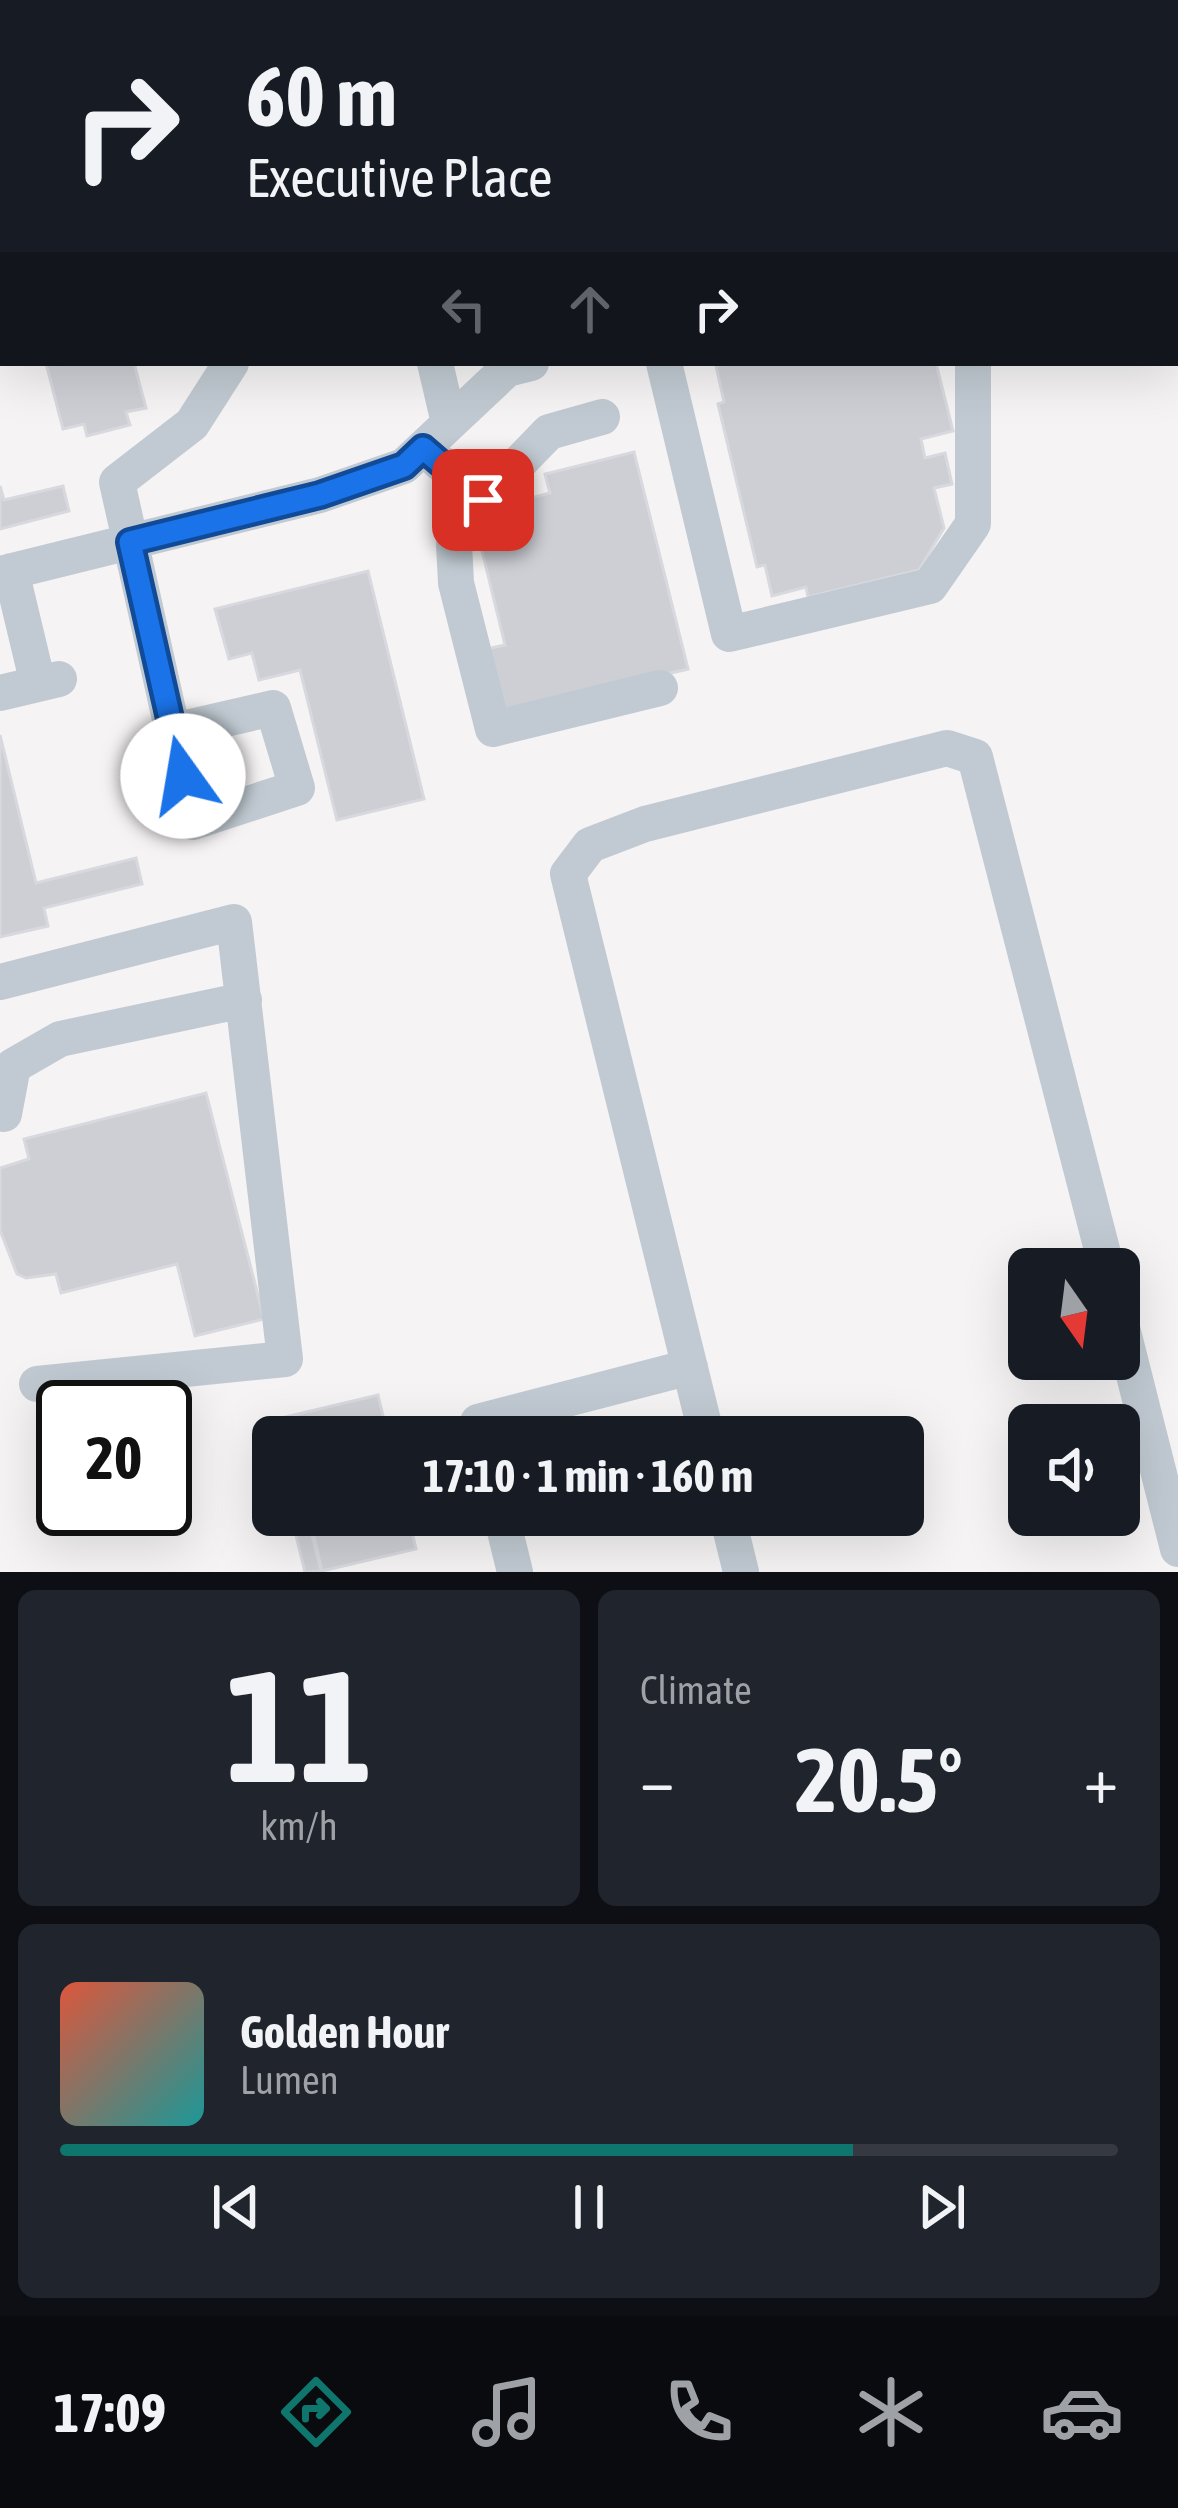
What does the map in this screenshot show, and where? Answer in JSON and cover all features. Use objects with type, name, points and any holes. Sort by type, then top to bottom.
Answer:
[{"type":"street","points":[[173,731],[117,482],[192,424],[229,366]]},
{"type":"street","points":[[435,366],[436,435],[483,500]]},
{"type":"street","points":[[0,693],[50,681],[6,573],[320,495],[404,466],[513,366]]},
{"type":"street","points":[[665,366],[729,634],[930,586],[973,524],[973,366]]},
{"type":"street","points":[[602,417],[549,432],[483,500],[454,544],[468,639],[493,729],[660,688]]},
{"type":"street","points":[[702,1416],[568,874],[590,844],[645,824],[947,748],[974,757],[1102,1248]]},
{"type":"street","points":[[0,982],[234,922],[285,1359],[77,1380]]},
{"type":"street","points":[[4,1114],[13,1066],[60,1039],[244,1000]]},
{"type":"street","points":[[501,1416],[690,1367]]},
{"type":"street","points":[[1135,1380],[1178,1549]]},
{"type":"street","points":[[506,1536],[514,1572]]},
{"type":"street","points":[[732,1536],[741,1572]]},
{"type":"building","points":[[47,366],[135,366],[146,408],[126,412],[130,425],[87,436],[84,424],[63,429]]},
{"type":"building","points":[[716,366],[937,366],[953,431],[921,439],[925,458],[945,453],[952,484],[934,488],[944,528],[919,570],[808,597],[806,587],[772,596],[765,565],[757,567],[718,404],[724,402]]},
{"type":"building","points":[[634,452],[688,669],[502,711],[487,649],[505,645],[478,534],[517,524],[512,503],[550,493],[545,474]]},
{"type":"building","points":[[0,486],[4,500],[63,486],[69,511],[0,529]]},
{"type":"building","points":[[368,571],[424,799],[337,820],[300,670],[259,680],[252,653],[229,659],[215,609]]},
{"type":"building","points":[[0,735],[36,883],[136,858],[142,884],[44,908],[48,926],[0,937]]},
{"type":"building","points":[[206,1093],[264,1319],[195,1336],[177,1264],[61,1293],[56,1274],[26,1278],[17,1274],[0,1230],[0,1168],[29,1159],[24,1139]]},
{"type":"building","points":[[378,1395],[383,1416],[289,1416]]},
{"type":"building","points":[[296,1536],[312,1536],[321,1571],[305,1572]]},
{"type":"building","points":[[314,1536],[413,1536],[416,1549],[322,1571]]},
{"type":"route","points":[[183,776],[130,542],[320,495],[404,466],[423,448],[483,500]]}]
